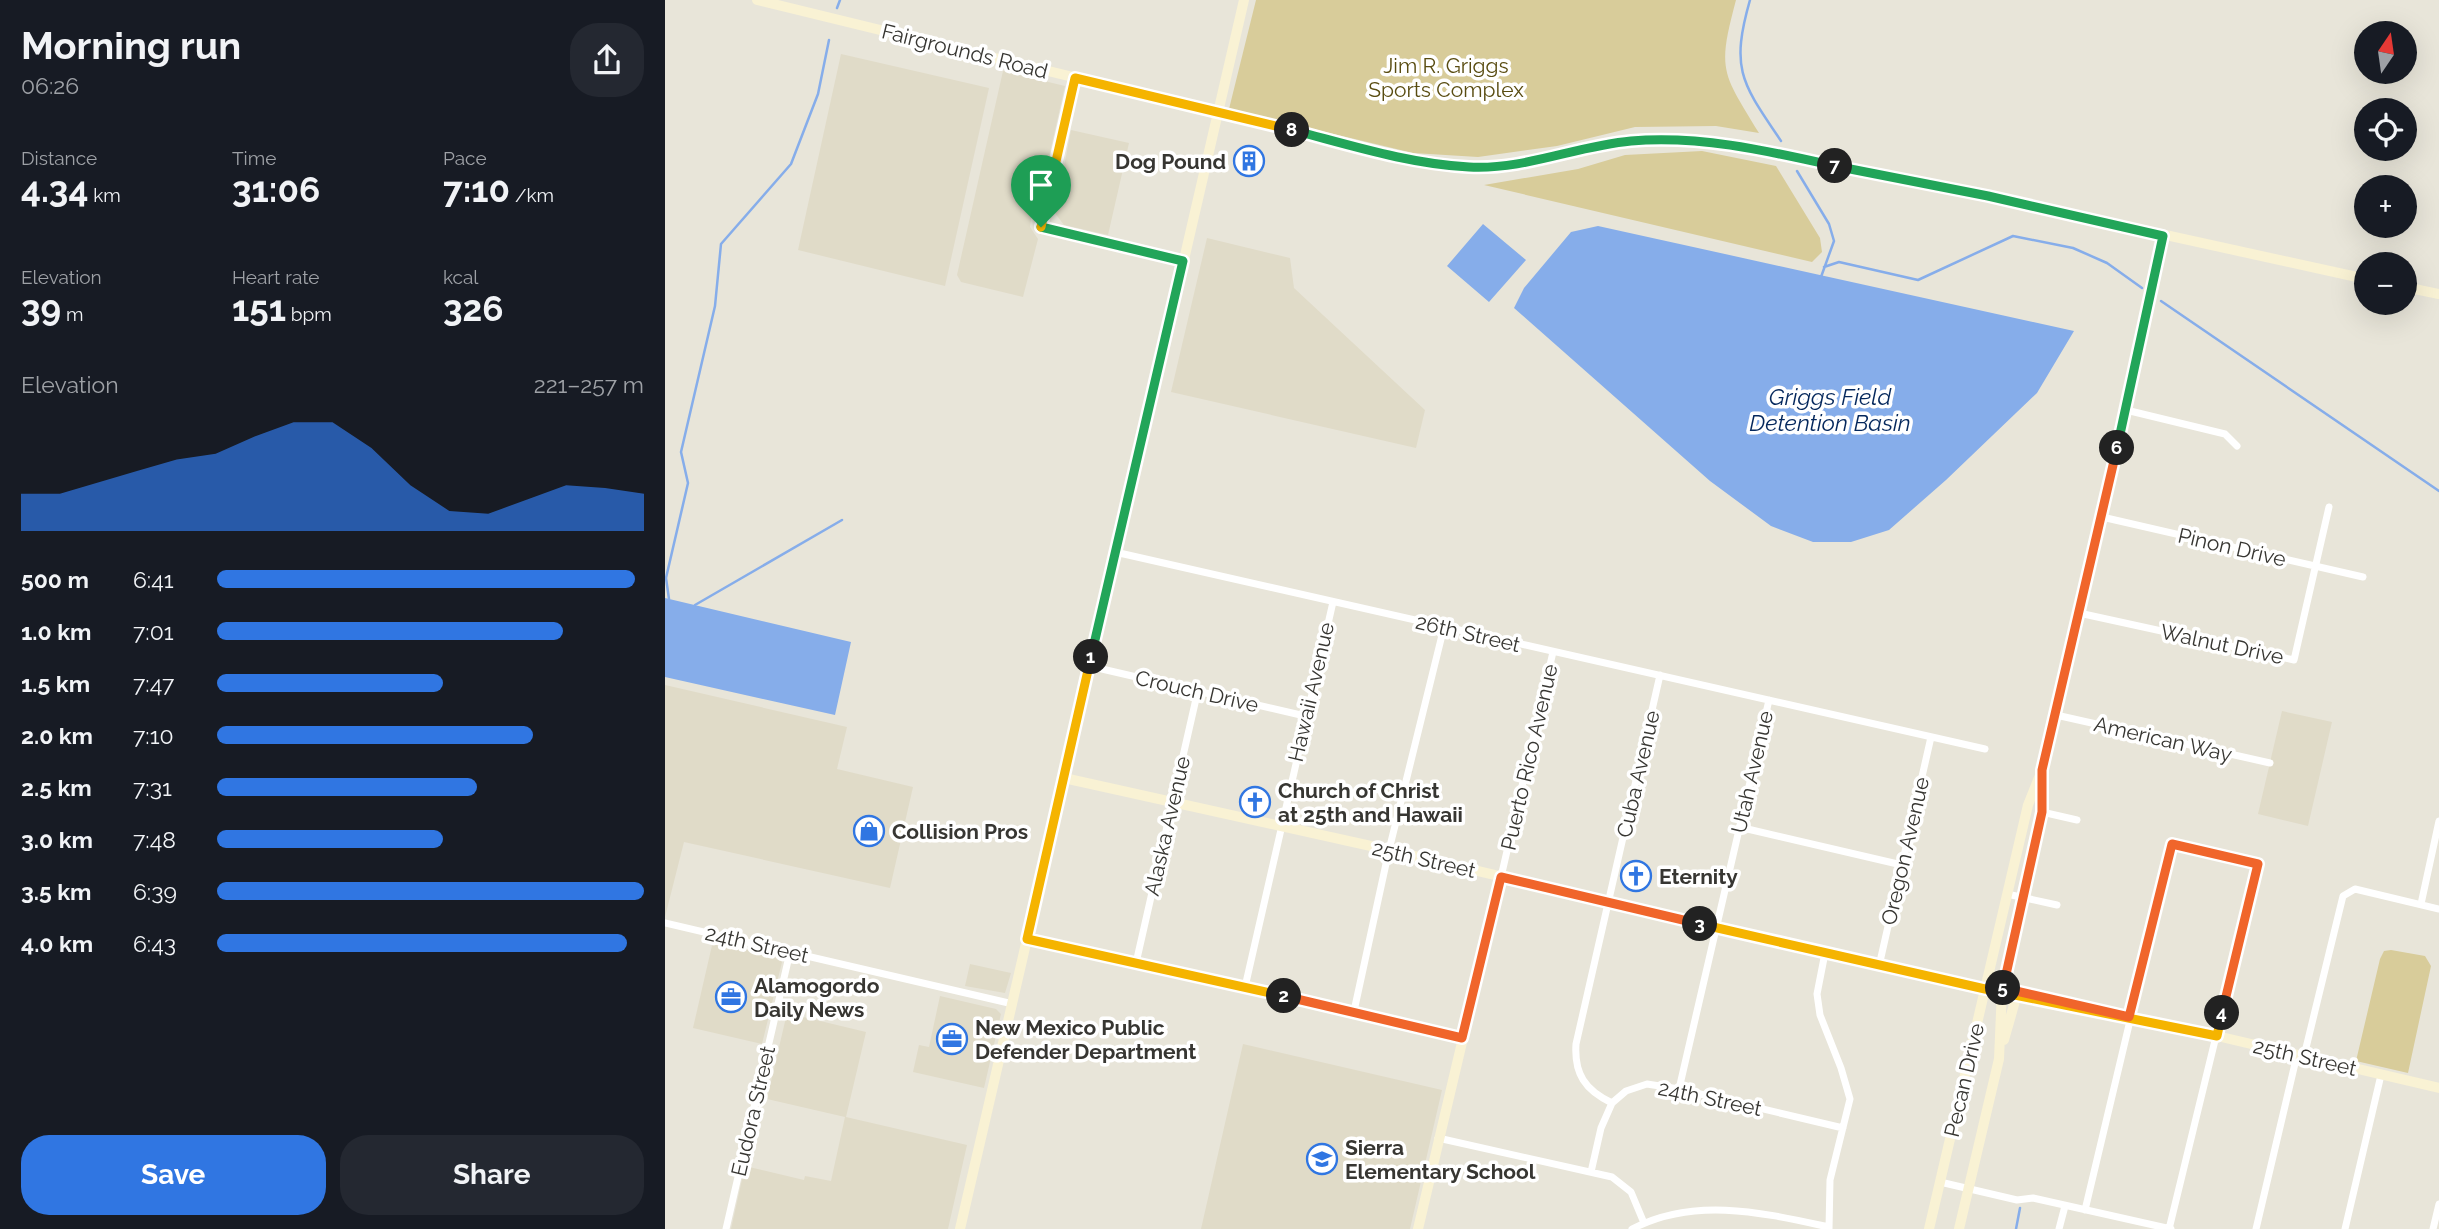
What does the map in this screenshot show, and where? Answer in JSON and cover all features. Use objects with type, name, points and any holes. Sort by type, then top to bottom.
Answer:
[{"type":"main road","name":"Fairgrounds Road","points":[[757,0],[1421,162],[1471,167],[1537,162],[1628,141],[1690,139],[1988,196],[2354,276]]},
{"type":"main road","points":[[960,1229],[1244,0]]},
{"type":"main road","name":"Pecan Drive","points":[[1929,1229],[2028,806],[2042,770],[2056,715],[2163,236]]},
{"type":"main road","points":[[2417,289],[2439,294]]},
{"type":"main road","name":"Pecan Drive","points":[[1959,1229],[1999,1059],[2002,990],[2042,812],[2042,770]]},
{"type":"main road","name":"25th Street","points":[[1064,778],[1389,850],[1879,966],[2217,1036],[2439,1088]]},
{"type":"main road","name":"Puerto Rico Avenue","points":[[1418,1229],[1501,877]]},
{"type":"main road","points":[[1999,1059],[2017,993]]},
{"type":"street","points":[[1075,78],[1041,227],[1183,261]]},
{"type":"street","points":[[2126,410],[2225,434],[2237,446]]},
{"type":"street","name":"Walnut Drive","points":[[2079,613],[2294,660],[2329,507]]},
{"type":"street","name":"Pinon Drive","points":[[2102,517],[2363,577]]},
{"type":"street","name":"26th Street","points":[[1115,552],[1985,749]]},
{"type":"street","name":"Hawaii Avenue","points":[[1245,988],[1333,602]]},
{"type":"street","points":[[1354,1011],[1389,850],[1444,627]]},
{"type":"street","name":"Puerto Rico Avenue","points":[[1501,877],[1553,652]]},
{"type":"street","name":"Crouch Drive","points":[[1089,666],[1305,716]]},
{"type":"street","name":"Cuba Avenue","points":[[1612,1103],[1595,1096],[1583,1083],[1574,1063],[1576,1044],[1660,675]]},
{"type":"street","name":"Alaska Avenue","points":[[1136,963],[1198,690]]},
{"type":"street","name":"Utah Avenue","points":[[1679,1089],[1769,700]]},
{"type":"street","name":"American Way","points":[[2056,715],[2270,763]]},
{"type":"street","name":"Oregon Avenue","points":[[1879,966],[1931,737]]},
{"type":"street","points":[[2042,812],[2077,820]]},
{"type":"street","points":[[2421,904],[2439,821]]},
{"type":"street","points":[[1739,827],[1902,864]]},
{"type":"street","points":[[1940,1182],[2017,1200],[2033,1198],[2065,1206],[2170,1229],[2258,864],[2172,844],[2085,1210]]},
{"type":"street","points":[[2256,1229],[2343,896],[2355,889],[2439,909]]},
{"type":"street","points":[[2007,894],[2057,905]]},
{"type":"street","name":"24th Street","points":[[665,923],[1013,1004]]},
{"type":"street","points":[[1027,939],[1354,1011],[1462,1038]]},
{"type":"street","name":"Eudora Street","points":[[726,1229],[790,952]]},
{"type":"street","points":[[1632,1229],[1644,1223],[1686,1212],[1751,1210],[1829,1228],[1830,1180],[1850,1099],[1820,1015],[1817,994],[1825,953]]},
{"type":"street","points":[[2345,1229],[2381,1075]]},
{"type":"street","name":"24th Street","points":[[1612,1103],[1626,1091],[1647,1084],[1679,1089],[1843,1129]]},
{"type":"street","points":[[1591,1172],[1601,1128],[1612,1103]]},
{"type":"street","points":[[1438,1138],[1619,1180],[1631,1192],[1644,1223]]},
{"type":"street","points":[[2433,1229],[2439,1204]]},
{"type":"street","points":[[2059,1229],[2065,1206]]},
{"type":"shaded area","points":[[841,54],[989,88],[945,286],[798,250]]},
{"type":"shaded area","points":[[1003,71],[1065,86],[1037,210],[1031,219],[1030,227],[1038,239],[1023,297],[961,282],[957,275]]},
{"type":"shaded area","points":[[1071,130],[1129,143],[1108,235],[1064,225],[1055,213]]},
{"type":"shaded area","points":[[1207,238],[1290,258],[1294,288],[1425,410],[1416,448],[1171,392]]},
{"type":"shaded area","points":[[665,685],[847,727],[837,769],[913,787],[890,888],[684,842],[665,917]]},
{"type":"shaded area","points":[[2282,711],[2332,722],[2308,826],[2258,814]]},
{"type":"shaded area","points":[[713,941],[775,955],[782,962],[762,1044],[693,1028]]},
{"type":"shaded area","points":[[970,964],[1011,973],[1005,993],[965,986]]},
{"type":"shaded area","points":[[940,996],[996,1009],[1001,1014],[984,1088],[913,1072],[919,1045],[929,1047]]},
{"type":"shaded area","points":[[787,1013],[866,1032],[846,1117],[967,1145],[948,1229],[731,1229],[745,1166],[804,1180],[805,1176],[831,1181],[845,1117],[767,1099]]},
{"type":"shaded area","name":"Sierra Elementary School","points":[[1243,1044],[1442,1090],[1410,1229],[1201,1229]]},
{"type":"green space","name":"Jim R. Griggs Sports Complex","points":[[1256,0],[1736,0],[1726,42],[1727,70],[1730,83],[1759,133],[1716,126],[1635,127],[1557,146],[1478,157],[1413,153],[1229,109]]},
{"type":"green space","points":[[1702,151],[1776,166],[1820,238],[1822,252],[1812,262],[1484,185],[1578,169],[1625,155]]},
{"type":"green space","points":[[2384,951],[2425,956],[2431,966],[2408,1073],[2356,1061],[2380,959]]},
{"type":"water","points":[[1483,224],[1526,260],[1489,302],[1447,266]]},
{"type":"water","name":"Griggs Field Detention Basin","points":[[1598,226],[2074,331],[2037,393],[1889,530],[1851,542],[1813,542],[1771,526],[1710,481],[1514,308],[1524,288],[1571,232]]},
{"type":"water","points":[[665,598],[851,642],[835,715],[665,677]]},
{"type":"waterway","points":[[837,8],[840,0]]},
{"type":"waterway","points":[[1750,0],[1741,43],[1743,75],[1757,104],[1781,141]]},
{"type":"waterway","points":[[669,599],[666,578],[688,483],[681,452],[715,306],[721,244],[791,164],[818,94],[829,40]]},
{"type":"waterway","points":[[1797,171],[1829,224],[1834,241],[1821,277]]},
{"type":"waterway","points":[[1824,267],[1839,262],[1918,280],[2013,236],[2073,248],[2107,263],[2142,288]]},
{"type":"waterway","points":[[2161,301],[2439,491]]},
{"type":"waterway","points":[[695,605],[842,520]]},
{"type":"waterway","points":[[2016,1229],[2020,1208]]},
{"type":"place","name":"Dog Pound","points":[[1249,161]]},
{"type":"place","name":"Church of Christ at 25th and Hawaii","points":[[1255,802]]},
{"type":"place","name":"Collision Pros","points":[[869,831]]},
{"type":"place","name":"Eternity","points":[[1636,876]]},
{"type":"place","name":"Alamogordo Daily News","points":[[731,997]]},
{"type":"place","name":"New Mexico Public Defender Department","points":[[952,1039]]},
{"type":"place","name":"Sierra Elementary School","points":[[1322,1159]]},
{"type":"route","points":[[1075,78],[1421,162],[1471,167],[1537,162],[1628,141],[1690,139],[1773,152],[1988,196],[2163,236],[2102,517],[2042,770],[2042,812],[2002,990],[2129,1017],[2172,844],[2258,864],[2217,1036],[1879,966],[1501,877],[1462,1038],[1354,1011],[1027,939],[1183,261],[1041,227],[1075,78]]}]
